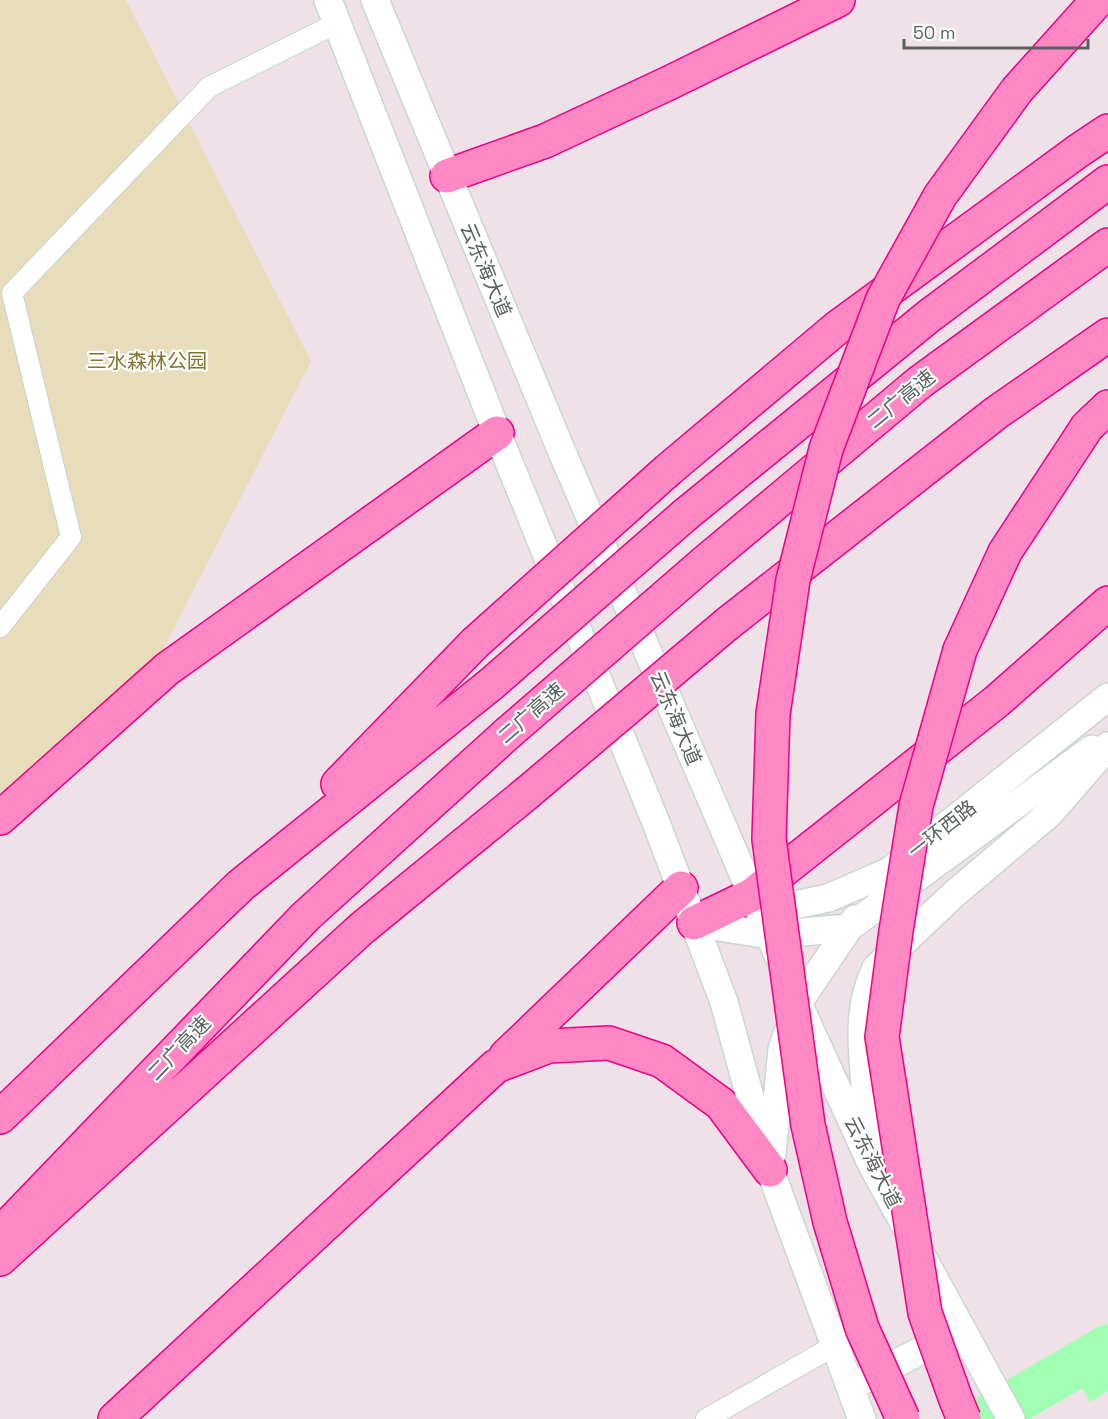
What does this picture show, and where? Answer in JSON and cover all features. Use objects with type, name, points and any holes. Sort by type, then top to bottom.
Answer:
[{"type":"highway","points":[[447,176],[545,141],[838,0]]},
{"type":"highway","points":[[903,1419],[862,1328],[830,1222],[808,1125],[769,840],[773,714],[793,580],[826,449],[883,299],[940,196],[1017,90],[1098,0]]},
{"type":"highway","points":[[0,1117],[241,885],[475,643],[668,470],[838,327],[1108,131]]},
{"type":"highway","points":[[241,885],[490,685],[685,515],[929,316],[1108,182]]},
{"type":"highway","name":"二广高速","points":[[0,1234],[306,916],[508,733],[704,563],[920,382],[1108,245]]},
{"type":"highway","points":[[0,1259],[361,929],[727,624],[996,413],[1108,335]]},
{"type":"highway","points":[[964,1419],[926,1313],[882,1037],[896,931],[916,806],[960,650],[1005,552],[1097,417]]},
{"type":"highway","points":[[0,818],[167,669],[497,433]]},
{"type":"highway","points":[[694,923],[752,895],[997,701],[1108,603]]},
{"type":"highway","points":[[115,1419],[496,1066],[681,888]]},
{"type":"highway","points":[[496,1066],[549,1046],[609,1043],[662,1061],[721,1104],[770,1170]]},
{"type":"main road","name":"云东海大道","points":[[375,0],[562,452],[798,1003],[871,1163],[1011,1419]]},
{"type":"main road","points":[[332,11],[497,433],[655,820],[724,1002],[770,1170],[862,1419]]},
{"type":"main road","name":"一环西路","points":[[752,895],[795,905],[828,898],[888,872],[1108,697]]},
{"type":"main road","points":[[694,923],[770,935],[848,928],[1108,736]]},
{"type":"main road","points":[[871,1163],[861,1033],[869,981],[876,968],[953,895],[1050,813],[1108,746]]},
{"type":"main road","points":[[770,1170],[782,1048],[798,1003],[888,872]]},
{"type":"main road","points":[[850,1387],[968,1340]]},
{"type":"street","points":[[0,627],[71,537],[12,293],[209,87],[332,11]]},
{"type":"street","points":[[706,1419],[834,1346]]},
{"type":"green space","name":"三水森林公园","points":[[0,0],[126,0],[311,361],[153,669],[0,823]]},
{"type":"shaded area","points":[[1108,1327],[1108,1391],[1090,1402],[1062,1353]]},
{"type":"waterway","points":[[985,1419],[1108,1347]]}]
